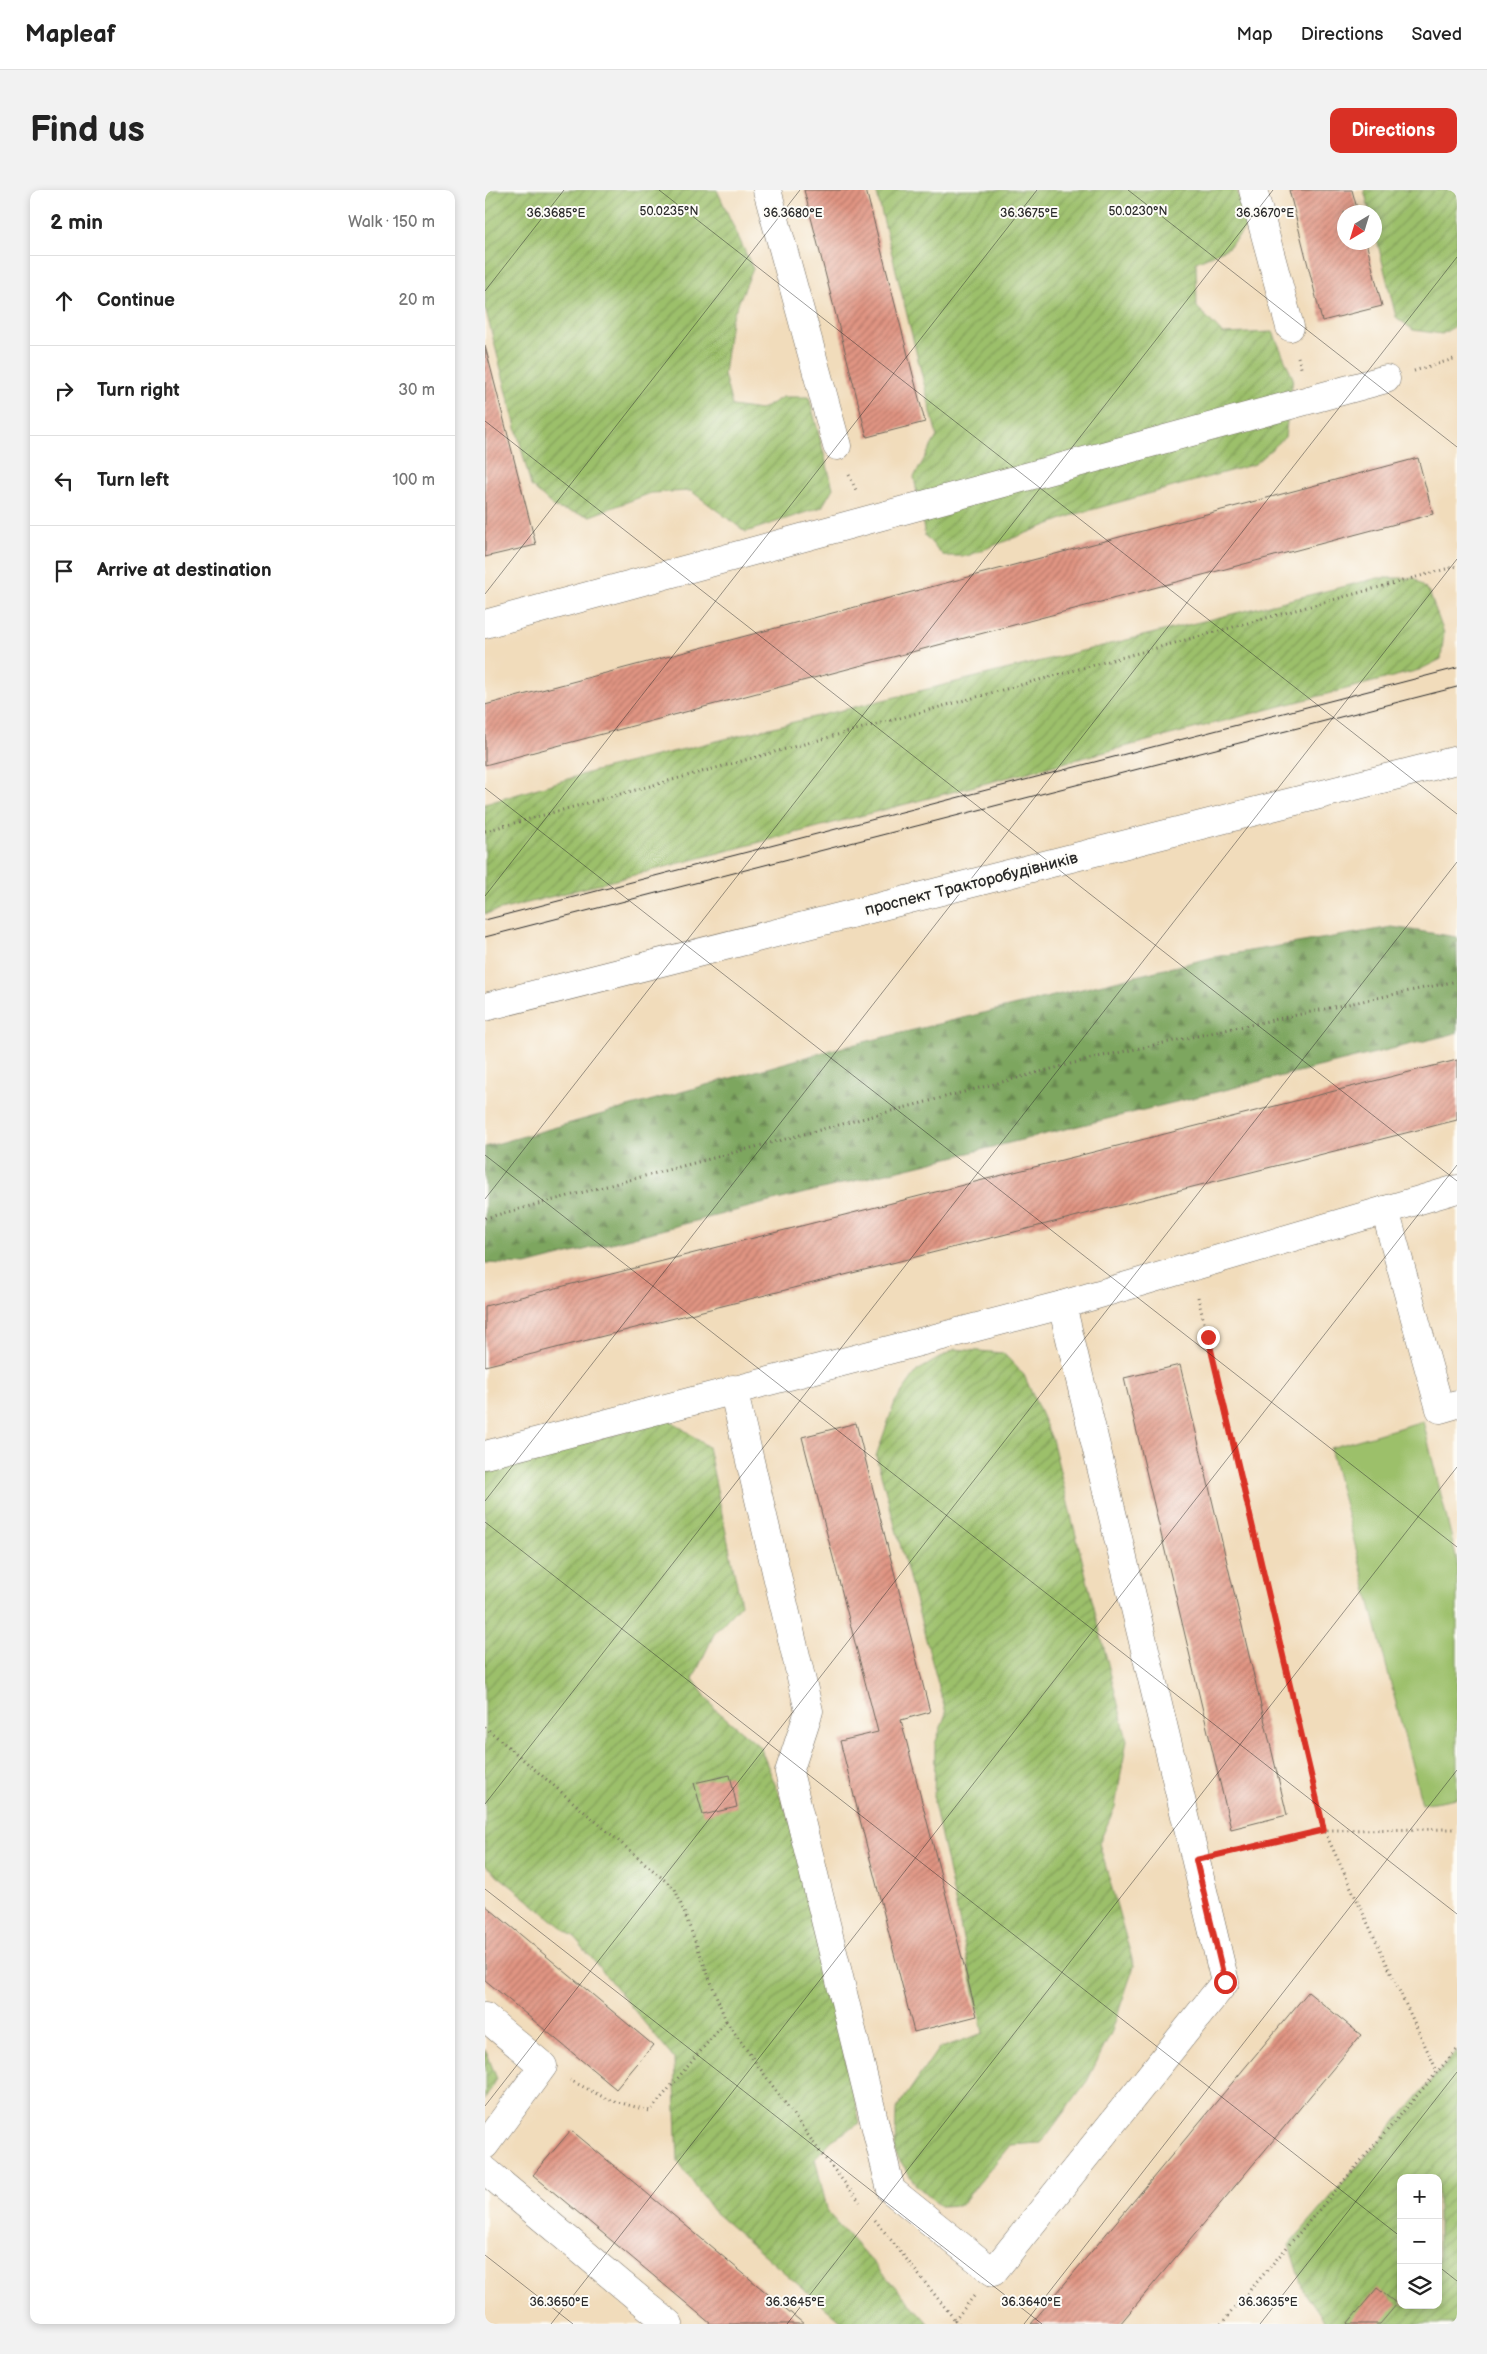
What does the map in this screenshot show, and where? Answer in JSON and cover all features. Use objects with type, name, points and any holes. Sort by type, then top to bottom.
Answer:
[{"type":"street","points":[[767,190],[837,446]]},
{"type":"street","points":[[1253,190],[1290,327]]},
{"type":"street","points":[[485,624],[1386,379]]},
{"type":"street","name":"проспект Тракторобудівників","points":[[485,1007],[1457,760]]},
{"type":"street","points":[[485,1455],[1062,1305],[1457,1189]]},
{"type":"street","points":[[1385,1210],[1440,1409],[1457,1404]]},
{"type":"street","points":[[733,1389],[809,1711],[789,1772],[891,2190],[993,2272],[1225,1982],[1062,1305]]},
{"type":"street","points":[[485,2017],[543,2066],[485,2145]]},
{"type":"street","points":[[485,2170],[669,2324]]},
{"type":"path","points":[[1290,327],[1310,400]]},
{"type":"path","points":[[1386,379],[1457,358]]},
{"type":"path","points":[[837,446],[870,520]]},
{"type":"path","points":[[485,831],[1457,566]]},
{"type":"path","points":[[485,1218],[1093,1058],[1457,981]]},
{"type":"path","points":[[1199,1302],[1324,1830],[1437,2071]]},
{"type":"path","points":[[485,1727],[675,1889],[727,2022],[820,2152],[863,2206]]},
{"type":"path","points":[[1196,1860],[1324,1830],[1457,1829]]},
{"type":"path","points":[[543,2066],[607,2099],[650,2111],[727,2022]]},
{"type":"path","points":[[1221,2324],[1457,2049]]},
{"type":"path","points":[[869,2213],[955,2320]]},
{"type":"green space","points":[[485,190],[717,190],[753,269],[731,320],[724,374],[732,406],[760,410],[783,397],[809,397],[833,488],[822,507],[746,532],[691,491],[651,493],[590,516],[555,508],[531,486],[485,307]]},
{"type":"green space","points":[[876,190],[1237,190],[1247,226],[1228,248],[1196,262],[1197,307],[1223,334],[1273,332],[1293,378],[1285,437],[1255,464],[1073,515],[967,556],[944,556],[925,536],[914,477],[937,436]]},
{"type":"green space","points":[[1364,190],[1457,190],[1457,325],[1442,334],[1413,330],[1396,317],[1379,250],[1382,250],[1382,205],[1368,205]]},
{"type":"green space","points":[[1378,578],[1415,578],[1429,592],[1444,633],[1441,659],[1419,670],[485,914],[485,804],[591,772]]},
{"type":"green space","points":[[1392,927],[1457,937],[1457,1033],[773,1201],[526,1265],[485,1263],[485,1147],[831,1050],[1214,957]]},
{"type":"green space","points":[[955,1349],[1003,1353],[1024,1375],[1052,1439],[1127,1740],[1115,1807],[1099,1843],[1134,1966],[1112,2031],[1087,2081],[1041,2143],[1010,2145],[961,2205],[940,2206],[916,2185],[895,2153],[896,2110],[938,2049],[983,2033],[934,1803],[935,1744],[946,1713],[876,1456],[895,1402],[917,1371]]},
{"type":"green space","points":[[669,1419],[708,1447],[741,1604],[715,1632],[693,1679],[714,1708],[760,1747],[792,1826],[860,2123],[832,2140],[815,2158],[828,2213],[929,2324],[844,2324],[713,2211],[678,2162],[674,2059],[576,1939],[485,1865],[485,1472]]},
{"type":"green space","points":[[1423,1421],[1457,1560],[1457,1798],[1422,1804],[1330,1448]]},
{"type":"green space","points":[[485,2049],[497,2079],[485,2099]]},
{"type":"green space","points":[[1457,2051],[1457,2324],[1326,2324],[1303,2290],[1289,2245]]},
{"type":"building","points":[[804,190],[866,190],[925,422],[867,437]]},
{"type":"building","points":[[1289,190],[1352,190],[1356,205],[1337,205],[1337,250],[1368,250],[1382,306],[1322,321]]},
{"type":"building","points":[[485,346],[536,545],[485,557]]},
{"type":"building","points":[[1418,458],[1433,514],[485,765],[485,705]]},
{"type":"building","points":[[1457,1060],[1457,1120],[485,1366],[485,1306]]},
{"type":"building","points":[[1180,1365],[1287,1815],[1231,1829],[1124,1378]]},
{"type":"building","points":[[856,1423],[930,1712],[901,1720],[977,2016],[914,2032],[840,1741],[878,1732],[802,1437]]},
{"type":"building","points":[[730,1775],[737,1807],[703,1815],[694,1783]]},
{"type":"building","points":[[485,1905],[653,2045],[616,2089],[485,1980]]},
{"type":"building","points":[[1308,1992],[1361,2035],[1120,2324],[1031,2324]]},
{"type":"building","points":[[571,2130],[804,2324],[711,2324],[533,2175]]},
{"type":"building","points":[[1377,2288],[1397,2304],[1380,2324],[1347,2324]]},
{"type":"tram line","points":[[485,920],[1457,668]]},
{"type":"tram line","points":[[485,937],[1457,687]]},
{"type":"route","points":[[1208,1337],[1324,1830],[1196,1860],[1225,1982]]}]
